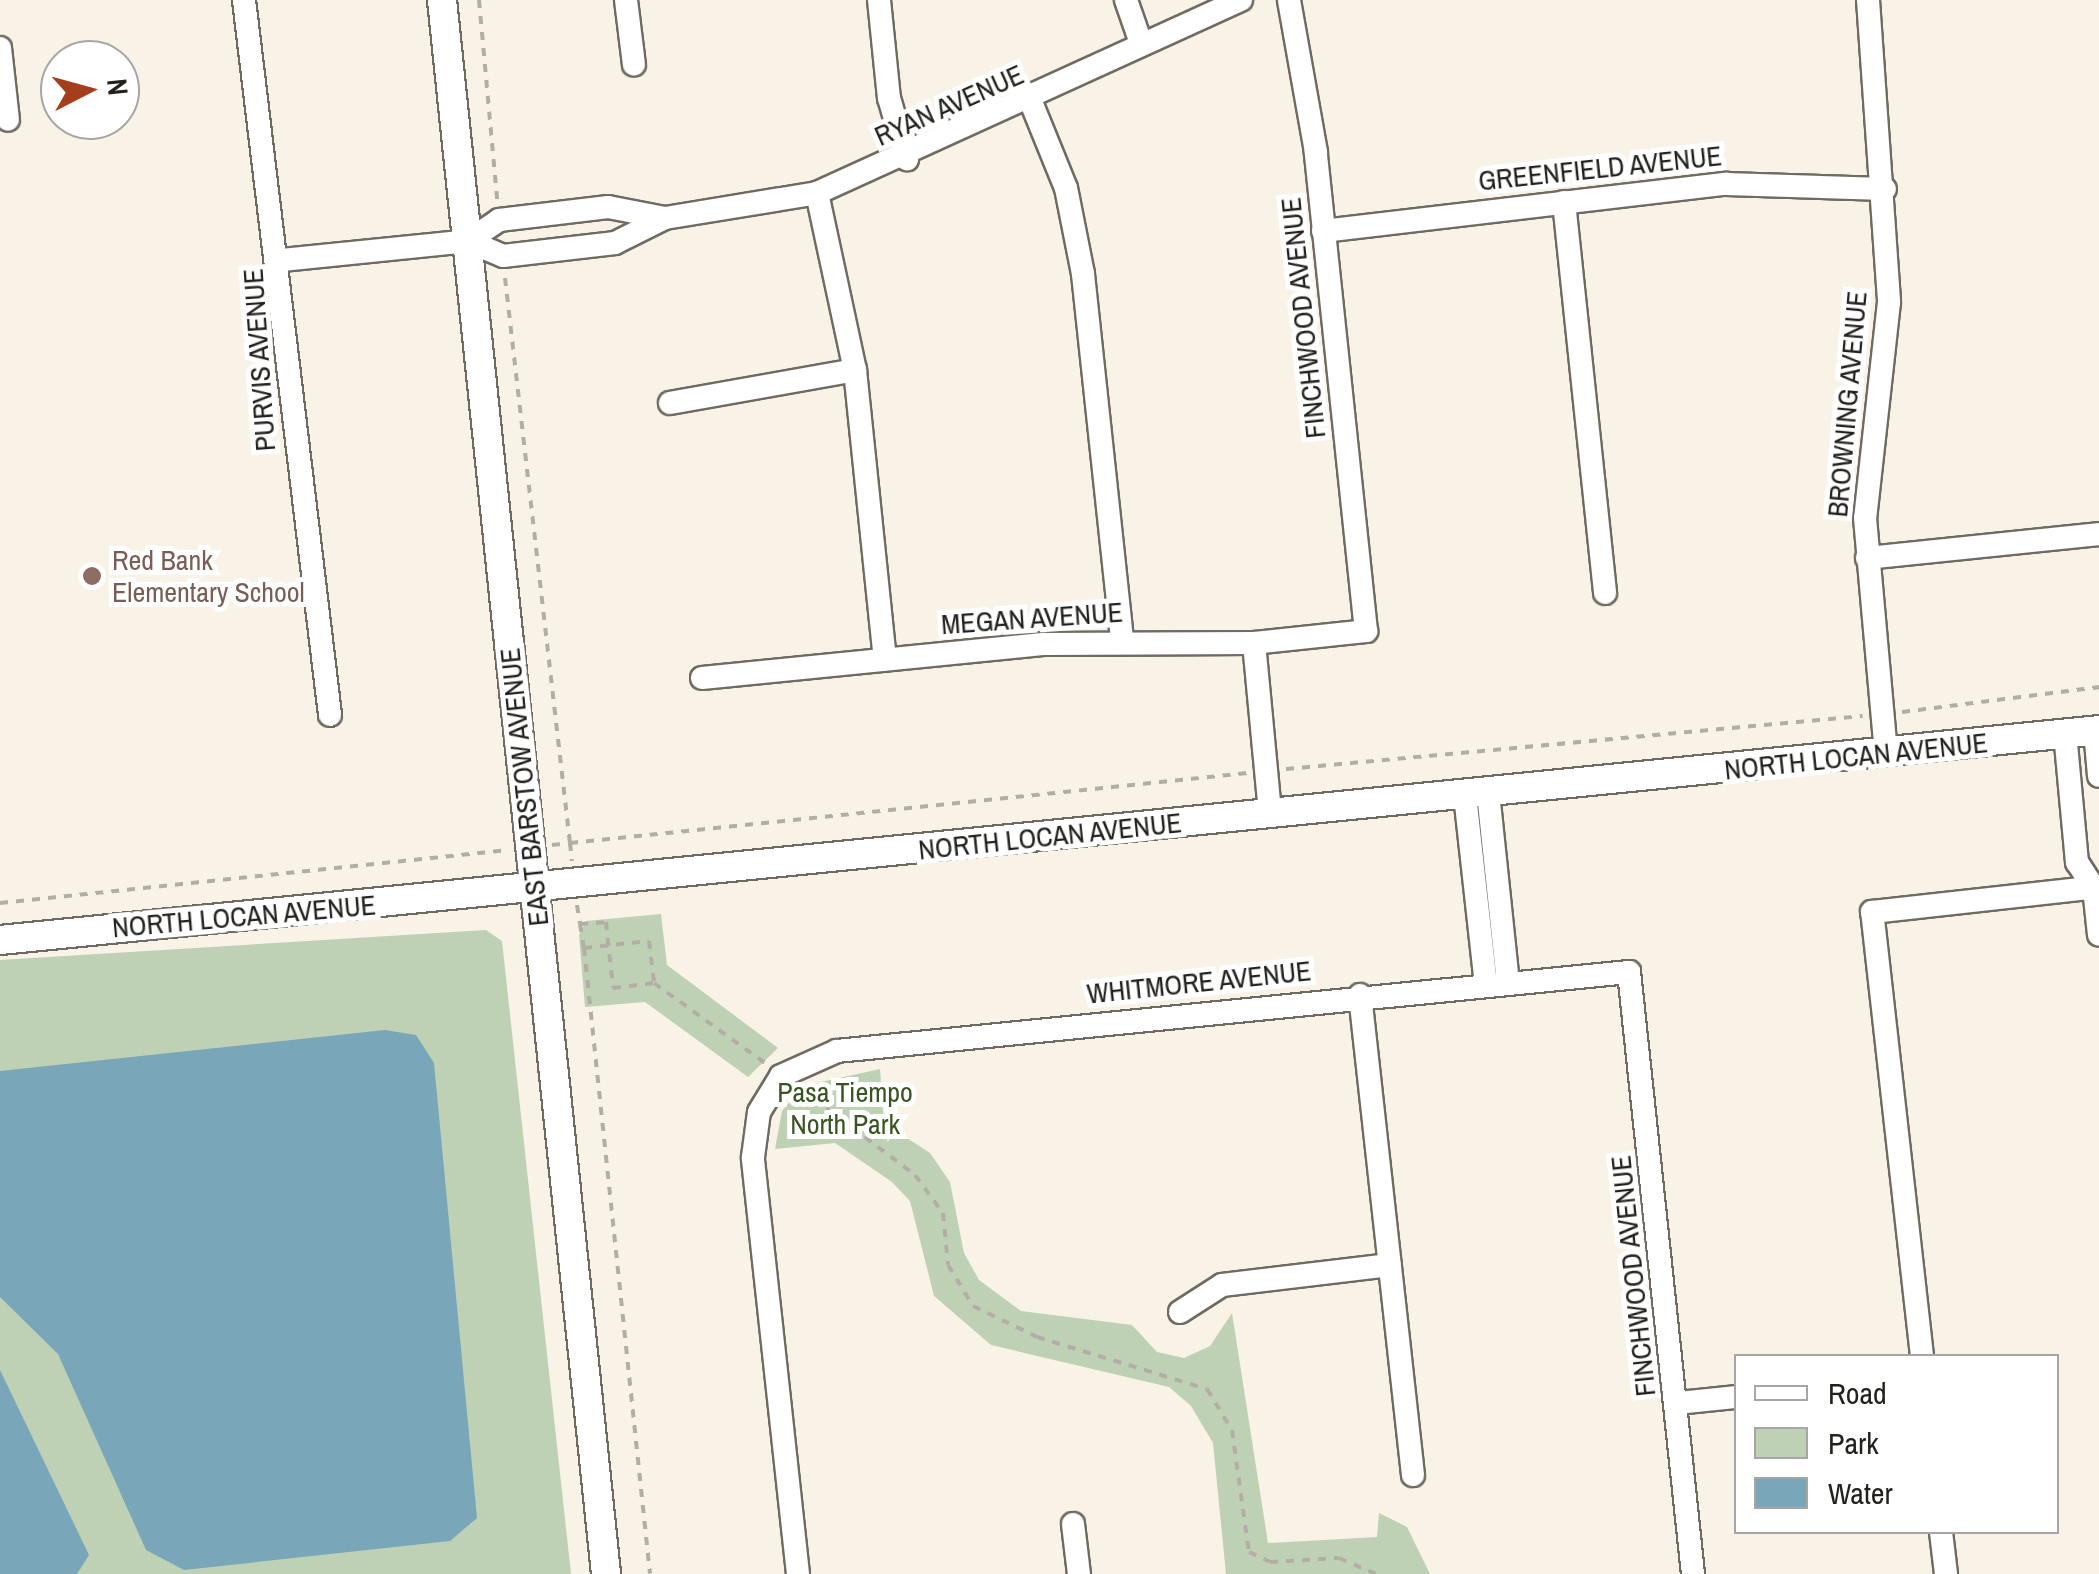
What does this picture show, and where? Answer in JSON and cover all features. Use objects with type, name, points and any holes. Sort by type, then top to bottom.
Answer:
[{"type":"street","name":"PURVIS AVENUE","points":[[244,0],[282,260],[288,407],[330,715]]},
{"type":"street","name":"EAST BARSTOW AVENUE","points":[[442,0],[606,1574]]},
{"type":"street","points":[[626,0],[634,65]]},
{"type":"street","points":[[879,0],[888,98],[907,158]]},
{"type":"street","points":[[1126,0],[1141,44]]},
{"type":"street","name":"RYAN AVENUE","points":[[502,256],[615,243],[665,218],[816,193],[907,158],[1031,102],[1141,44],[1242,0]]},
{"type":"street","name":"FINCHWOOD AVENUE","points":[[1289,0],[1323,231],[1366,631]]},
{"type":"street","name":"BROWNING AVENUE","points":[[1868,0],[1885,189],[1889,302],[1867,558],[1886,754]]},
{"type":"street","points":[[0,48],[8,120]]},
{"type":"street","points":[[1031,102],[1066,188],[1083,274],[1122,641]]},
{"type":"street","name":"GREENFIELD AVENUE","points":[[1323,231],[1726,184],[1885,189]]},
{"type":"street","points":[[816,193],[855,370],[885,659]]},
{"type":"street","points":[[1564,202],[1605,592]]},
{"type":"street","name":"RYAN AVENUE","points":[[468,241],[499,220],[608,207],[665,218]]},
{"type":"street","points":[[282,260],[468,241],[502,256]]},
{"type":"street","points":[[670,403],[855,370]]},
{"type":"street","points":[[1867,558],[2099,534]]},
{"type":"street","name":"MEGAN AVENUE","points":[[702,678],[1122,641],[1254,643],[1366,631]]},
{"type":"street","points":[[1254,643],[1270,813]]},
{"type":"street","points":[[2097,730],[2099,776]]},
{"type":"street","name":"NORTH LOCAN AVENUE","points":[[0,940],[2097,730]]},
{"type":"street","points":[[2064,733],[2078,862],[2097,884],[2099,936]]},
{"type":"street","points":[[1476,794],[1496,983]]},
{"type":"street","points":[[1922,1354],[1872,912],[2097,884]]},
{"type":"street","name":"FINCHWOOD AVENUE","points":[[1629,972],[1678,1403],[1693,1574]]},
{"type":"street","name":"WHITMORE AVENUE","points":[[781,1076],[837,1051],[1360,995],[1629,972]]},
{"type":"street","points":[[1360,995],[1413,1474]]},
{"type":"street","points":[[781,1076],[759,1112],[754,1157],[798,1574]]},
{"type":"street","points":[[1180,1312],[1222,1286],[1390,1265]]},
{"type":"street","points":[[1678,1403],[1734,1397]]},
{"type":"street","points":[[1073,1524],[1078,1574]]},
{"type":"street","points":[[1941,1534],[1946,1574]]},
{"type":"path","points":[[479,0],[499,220]]},
{"type":"path","points":[[502,256],[584,948],[650,1574]]},
{"type":"path","points":[[1908,711],[2099,686]]},
{"type":"path","points":[[1295,768],[1860,716]]},
{"type":"path","points":[[0,903],[1246,773]]},
{"type":"path","points":[[580,924],[606,922],[613,988],[654,983],[916,1175],[943,1213],[948,1264],[972,1306],[1036,1336],[1206,1389],[1232,1430],[1249,1552],[1270,1562],[1339,1558],[1376,1574]]},
{"type":"path","points":[[584,948],[650,941],[654,983]]},
{"type":"green space","name":"Pasa Tiempo North Park","points":[[661,914],[667,965],[778,1048],[748,1077],[645,1002],[585,1007],[579,935],[586,921]]},
{"type":"green space","points":[[486,930],[502,941],[571,1574],[0,1574],[0,960]]},
{"type":"green space","name":"Pasa Tiempo North Park","points":[[880,1069],[884,1123],[930,1153],[950,1182],[964,1253],[979,1280],[1021,1311],[1132,1325],[1157,1352],[1184,1358],[1210,1346],[1232,1313],[1268,1543],[1377,1537],[1379,1513],[1407,1527],[1430,1574],[1226,1574],[1213,1443],[1191,1406],[1169,1387],[991,1345],[934,1296],[910,1201],[892,1182],[835,1143],[775,1149],[782,1111],[803,1086]]},
{"type":"water","points":[[385,1030],[416,1035],[434,1063],[477,1518],[450,1541],[184,1570],[146,1550],[58,1354],[0,1297],[0,1071]]},
{"type":"water","points":[[0,1370],[89,1555],[77,1574],[0,1574]]},
{"type":"place","name":"Red Bank Elementary School","points":[[92,576]]}]
